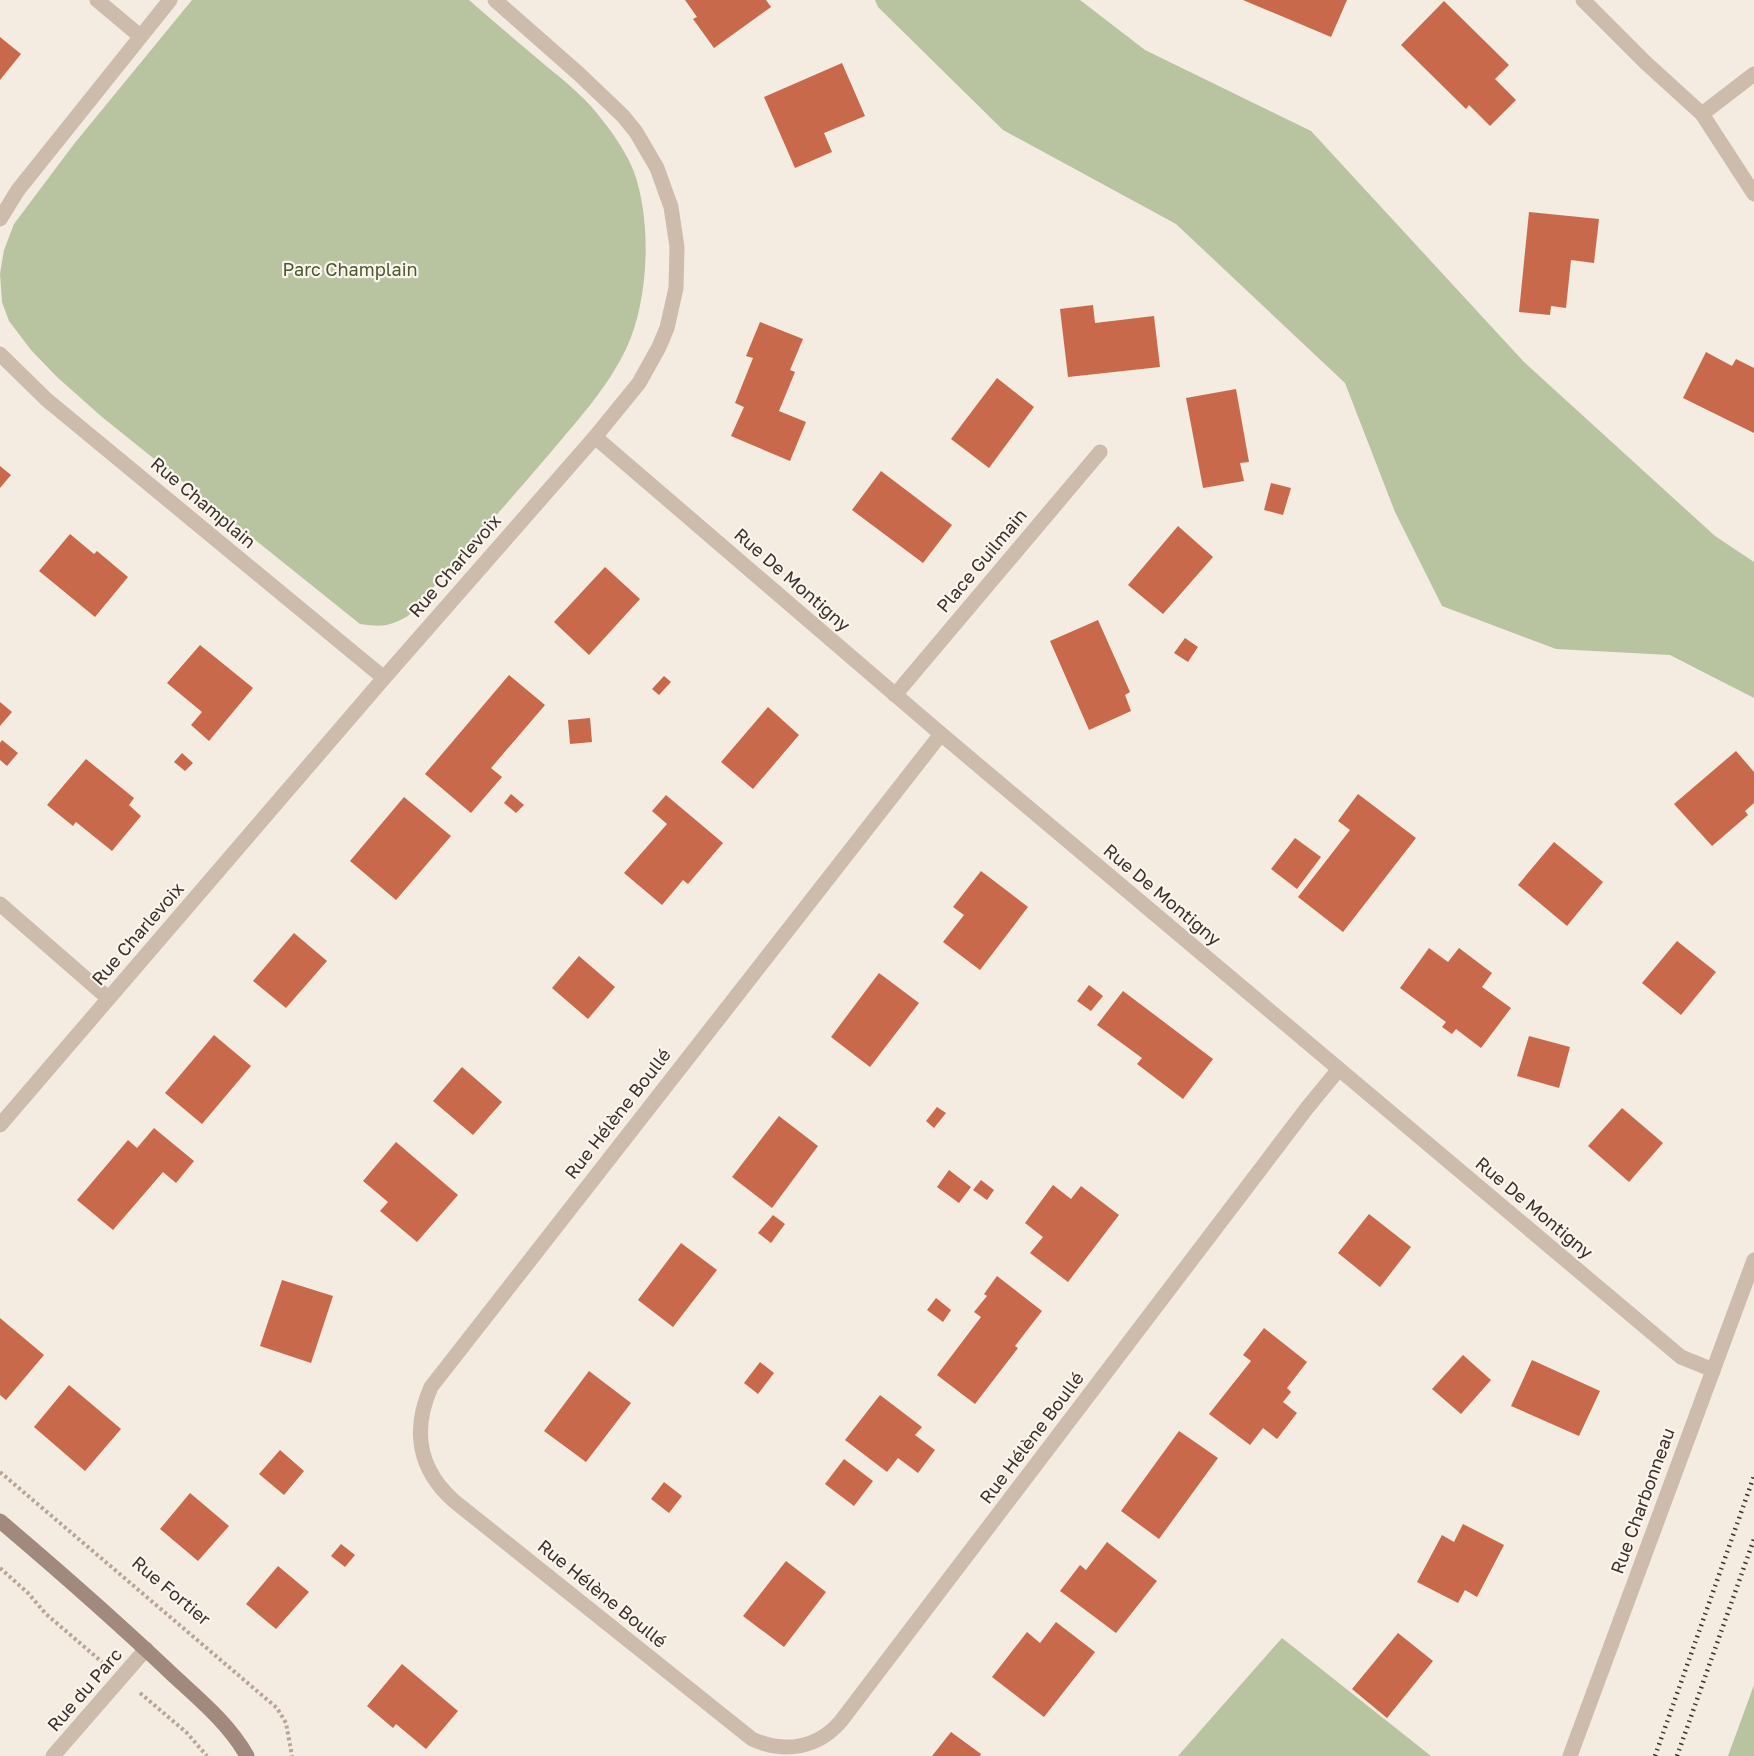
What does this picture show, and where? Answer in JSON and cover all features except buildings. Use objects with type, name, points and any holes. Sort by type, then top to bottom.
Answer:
[{"type":"street","points":[[97,0],[140,36]]},
{"type":"street","points":[[0,219],[18,190],[170,0]]},
{"type":"street","name":"Rue Charlevoix","points":[[0,1125],[384,678],[595,437],[639,383],[650,366],[667,328],[676,288],[677,247],[671,207],[657,168],[636,132],[623,116],[495,0]]},
{"type":"street","points":[[1583,0],[1646,63],[1702,114],[1754,194]]},
{"type":"street","points":[[1702,114],[1754,74]]},
{"type":"street","name":"Rue Champlain","points":[[0,354],[47,400],[384,678]]},
{"type":"street","name":"Rue De Montigny","points":[[595,437],[940,734],[1681,1356],[1713,1370]]},
{"type":"street","name":"Place Guilmain","points":[[895,694],[1100,452]]},
{"type":"street","name":"Rue Hélène Boullé","points":[[940,734],[431,1387],[422,1411],[420,1436],[430,1472],[444,1493],[752,1739],[784,1748],[816,1741],[842,1721],[1307,1108],[1339,1069]]},
{"type":"street","points":[[0,904],[108,998]]},
{"type":"street","name":"Rue Charbonneau","points":[[1570,1756],[1754,1260]]},
{"type":"street","points":[[0,1521],[146,1649],[220,1720],[232,1733],[247,1756]]},
{"type":"street","name":"Rue du Parc","points":[[53,1756],[146,1649]]},
{"type":"path","name":"Rue Fortier","points":[[0,1472],[277,1708],[286,1723],[292,1756]]},
{"type":"path","points":[[0,1568],[81,1645]]},
{"type":"path","points":[[156,1707],[186,1732],[207,1756]]},
{"type":"green space","name":"Parc Champlain","points":[[192,0],[469,0],[590,105],[616,139],[634,172],[644,214],[645,261],[643,285],[634,330],[619,363],[572,428],[516,493],[408,616],[390,624],[380,626],[360,624],[102,417],[31,350],[9,321],[2,302],[0,274],[4,250],[14,224],[74,144]]},
{"type":"green space","points":[[875,0],[1080,0],[1145,50],[1311,131],[1524,362],[1715,536],[1754,562],[1754,698],[1670,655],[1556,649],[1442,606],[1395,512],[1345,383],[1176,224],[1003,130],[878,7]]},
{"type":"green space","points":[[1282,1638],[1431,1756],[1178,1756]]},
{"type":"green space","points":[[1754,1685],[1754,1756],[1728,1756]]},
{"type":"railway","points":[[1655,1756],[1754,1476]]},
{"type":"railway","points":[[1677,1756],[1754,1539]]}]
